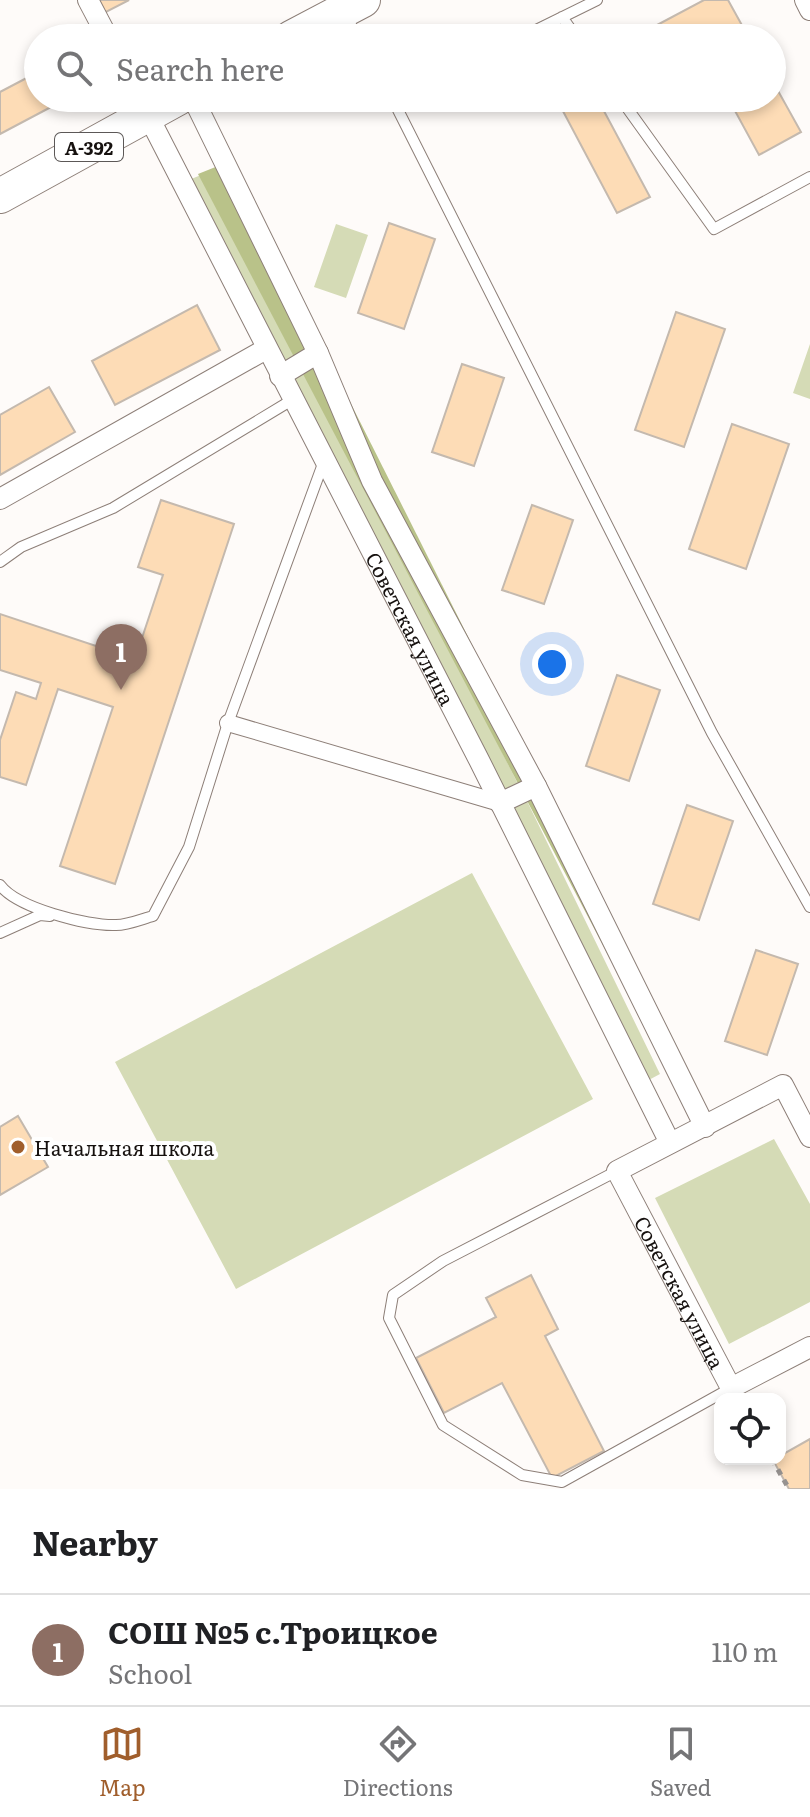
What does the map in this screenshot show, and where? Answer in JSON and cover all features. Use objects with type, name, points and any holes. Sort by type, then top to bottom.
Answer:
[{"type":"highway","points":[[332,24],[355,16]]},
{"type":"highway","name":"А-392","points":[[0,196],[133,112]]},
{"type":"street","points":[[88,0],[101,24]]},
{"type":"street","points":[[805,0],[810,10]]},
{"type":"street","name":"Советская улица","points":[[146,112],[500,803],[670,1143]]},
{"type":"street","name":"Советская улица","points":[[200,112],[318,353],[372,481],[536,786],[705,1127]]},
{"type":"street","points":[[0,499],[266,349]]},
{"type":"street","points":[[280,376],[318,353]]},
{"type":"street","points":[[228,723],[500,803],[536,786]]},
{"type":"street","points":[[617,1171],[783,1085],[810,1137]]},
{"type":"street","name":"Советская улица","points":[[617,1171],[731,1388],[810,1347]]},
{"type":"lane","points":[[548,24],[597,0]]},
{"type":"lane","points":[[562,17],[567,24]]},
{"type":"lane","points":[[402,112],[712,733],[810,907]]},
{"type":"lane","points":[[630,112],[714,229],[810,177]]},
{"type":"lane","points":[[0,562],[21,547],[113,508],[292,400]]},
{"type":"lane","points":[[0,933],[40,915],[117,925],[153,916],[189,847],[228,723],[324,461]]},
{"type":"lane","points":[[0,885],[8,896],[70,919]]},
{"type":"lane","points":[[617,1171],[443,1261],[393,1295],[389,1318],[443,1425],[522,1475],[562,1482],[731,1388]]},
{"type":"path","points":[[775,1465],[789,1489]]},
{"type":"green space","points":[[218,166],[251,205],[703,1104],[691,1113],[198,174]]},
{"type":"green space","points":[[208,172],[302,358],[286,367],[189,180]]},
{"type":"green space","points":[[336,224],[368,235],[346,298],[314,287]]},
{"type":"green space","points":[[810,344],[810,399],[793,393]]},
{"type":"green space","points":[[310,370],[521,790],[501,797],[288,380]]},
{"type":"green space","points":[[525,797],[660,1074],[645,1082],[505,805]]},
{"type":"green space","points":[[472,873],[593,1099],[236,1289],[115,1062]]},
{"type":"green space","points":[[774,1139],[810,1204],[810,1302],[729,1344],[655,1198]]},
{"type":"building","points":[[96,0],[129,0],[104,13]]},
{"type":"building","points":[[704,0],[728,0],[741,24],[659,24]]},
{"type":"building","points":[[24,79],[24,112],[42,112],[0,134],[0,92]]},
{"type":"building","points":[[786,105],[801,132],[759,155],[736,112],[786,112]]},
{"type":"building","points":[[563,112],[604,112],[650,197],[617,213]]},
{"type":"building","points":[[389,223],[435,239],[404,329],[358,313]]},
{"type":"building","points":[[197,305],[220,350],[115,405],[92,361]]},
{"type":"building","points":[[676,312],[725,329],[684,447],[635,430]]},
{"type":"building","points":[[462,364],[504,378],[474,466],[432,452]]},
{"type":"building","points":[[49,387],[75,432],[0,475],[0,415]]},
{"type":"building","points":[[732,424],[789,444],[746,569],[689,549]]},
{"type":"building","points":[[161,500],[234,524],[115,884],[60,866],[113,707],[58,689],[26,785],[0,777],[0,740],[16,692],[36,699],[41,683],[0,670],[0,614],[135,659],[163,575],[138,567]]},
{"type":"building","points":[[532,505],[573,520],[544,604],[502,590]]},
{"type":"building","points":[[617,675],[660,690],[629,781],[586,766]]},
{"type":"building","points":[[687,805],[733,821],[699,920],[653,904]]},
{"type":"building","points":[[756,950],[798,964],[767,1055],[725,1041]]},
{"type":"building","name":"Начальная школа","points":[[18,1116],[48,1167],[0,1195],[0,1127]]},
{"type":"building","points":[[531,1275],[558,1329],[545,1336],[604,1451],[552,1478],[502,1383],[444,1413],[416,1358],[496,1317],[486,1298]]},
{"type":"building","points":[[810,1439],[810,1489],[789,1489],[776,1465],[786,1465],[786,1453]]},
{"type":"place","name":"СОШ №5 с.Троицкое","points":[[121,690]]},
{"type":"place","name":"Начальная школа","points":[[18,1147]]}]
